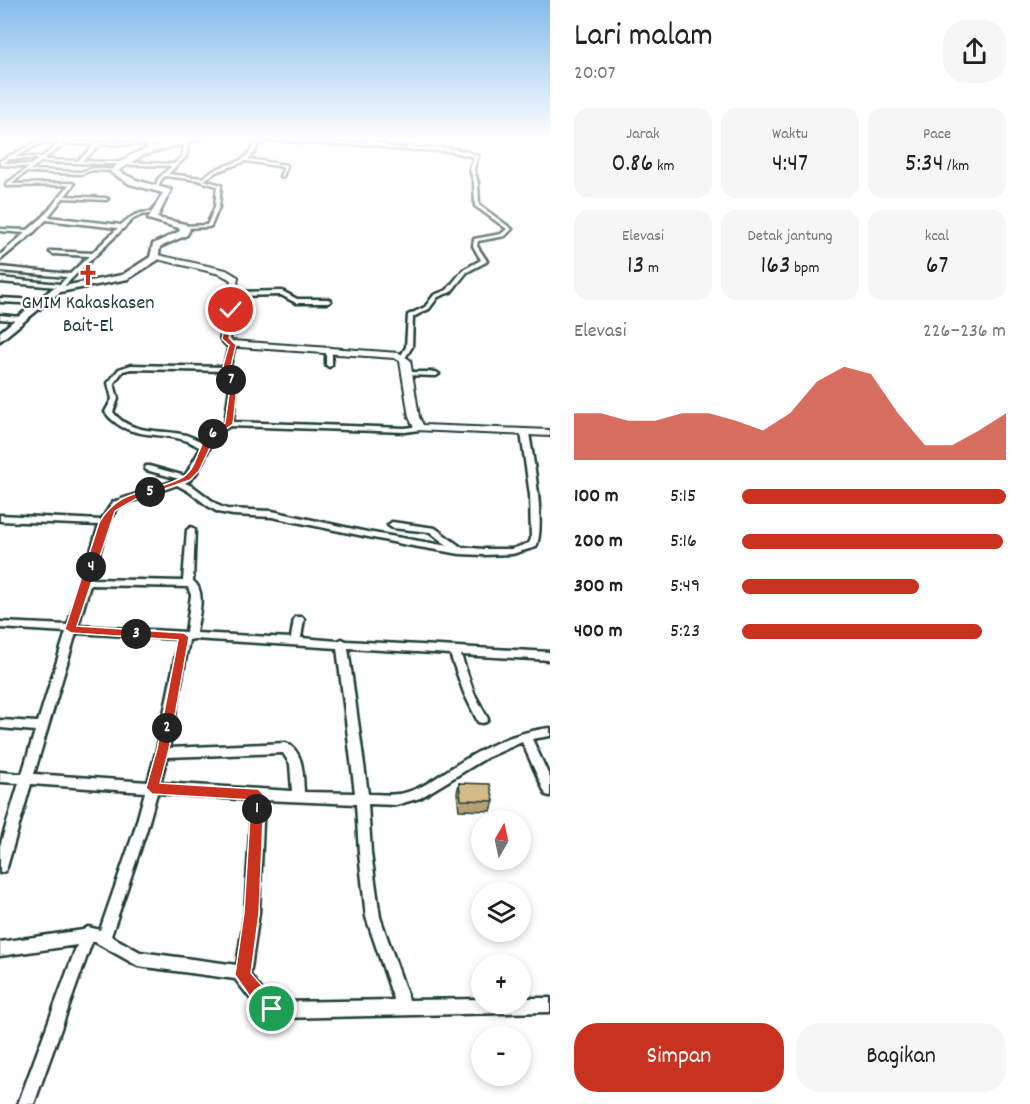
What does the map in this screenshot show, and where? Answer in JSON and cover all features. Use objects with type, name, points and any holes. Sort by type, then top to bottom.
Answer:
[{"type":"highway","points":[[0,338],[59,288],[125,277],[160,256],[156,246],[184,233],[184,227],[154,219],[154,213],[169,194],[160,191]]},
{"type":"main road","points":[[160,256],[224,272],[235,279],[225,339],[232,345],[380,353],[403,357],[414,417],[419,428],[550,433]]},
{"type":"street","points":[[0,258],[31,232],[62,200],[68,191]]},
{"type":"street","points":[[184,227],[210,225],[214,219],[218,191]]},
{"type":"street","points":[[403,357],[408,347],[410,316],[427,308],[436,296],[449,291],[465,271],[484,261],[475,246],[476,240],[509,231],[508,227],[480,210],[475,198],[476,191]]},
{"type":"street","points":[[62,200],[106,199]]},
{"type":"street","points":[[62,200],[76,202]]},
{"type":"street","points":[[0,280],[59,288],[134,216],[154,213]]},
{"type":"street","points":[[45,218],[122,227]]},
{"type":"street","points":[[0,230],[31,232]]},
{"type":"street","points":[[53,252],[93,255]]},
{"type":"street","points":[[0,269],[72,276]]},
{"type":"street","points":[[233,294],[282,293],[296,301],[328,301]]},
{"type":"street","points":[[0,300],[40,302]]},
{"type":"street","points":[[210,310],[231,310]]},
{"type":"street","points":[[0,317],[21,319]]},
{"type":"street","points":[[229,424],[233,387],[228,369],[232,345]]},
{"type":"street","points":[[328,350],[329,365]]},
{"type":"street","points":[[205,447],[184,438],[144,432],[114,419],[110,412],[115,399],[111,383],[121,370],[131,367],[228,369]]},
{"type":"street","points":[[407,374],[436,374]]},
{"type":"street","points":[[0,867],[2,851],[27,779],[104,523],[116,504],[183,481],[194,471],[211,436],[229,424],[405,430],[419,428]]},
{"type":"street","points":[[149,468],[183,481],[220,510],[266,513],[459,551],[511,553],[533,545],[534,495],[525,433]]},
{"type":"street","points":[[0,518],[104,523]]},
{"type":"street","points":[[392,525],[438,533],[459,551]]},
{"type":"street","points":[[188,583],[191,530]]},
{"type":"street","points":[[26,1104],[140,832],[162,753],[196,595],[195,586],[188,583],[86,582]]},
{"type":"street","points":[[295,641],[299,619]]},
{"type":"street","points":[[0,625],[550,656]]},
{"type":"street","points":[[342,643],[362,798],[365,853],[373,917],[404,1007]]},
{"type":"street","points":[[454,650],[469,693],[482,719]]},
{"type":"street","points":[[0,724],[42,727]]},
{"type":"street","points":[[0,777],[258,795],[396,800],[416,796],[481,755],[525,736],[550,732]]},
{"type":"street","points":[[525,736],[550,791]]},
{"type":"street","points":[[162,753],[286,748],[296,763],[298,796]]},
{"type":"street","points":[[243,975],[252,913],[258,795]]},
{"type":"street","points":[[0,949],[96,936],[138,959],[154,963],[226,969],[243,975],[263,1003],[272,1009],[298,1012],[404,1007],[550,1005]]},
{"type":"building","points":[[459,783],[490,784],[494,801],[461,800]]},
{"type":"place","name":"GMIM Kakaskasen Bait-El","points":[[88,275]]},
{"type":"route","points":[[231,310],[225,339],[232,345],[227,366],[233,387],[234,402],[229,424],[211,436],[194,471],[187,479],[132,497],[116,504],[111,509],[104,523],[71,629],[184,637],[163,749],[152,788],[258,795],[252,913],[243,975],[263,1003],[272,1009]]}]
